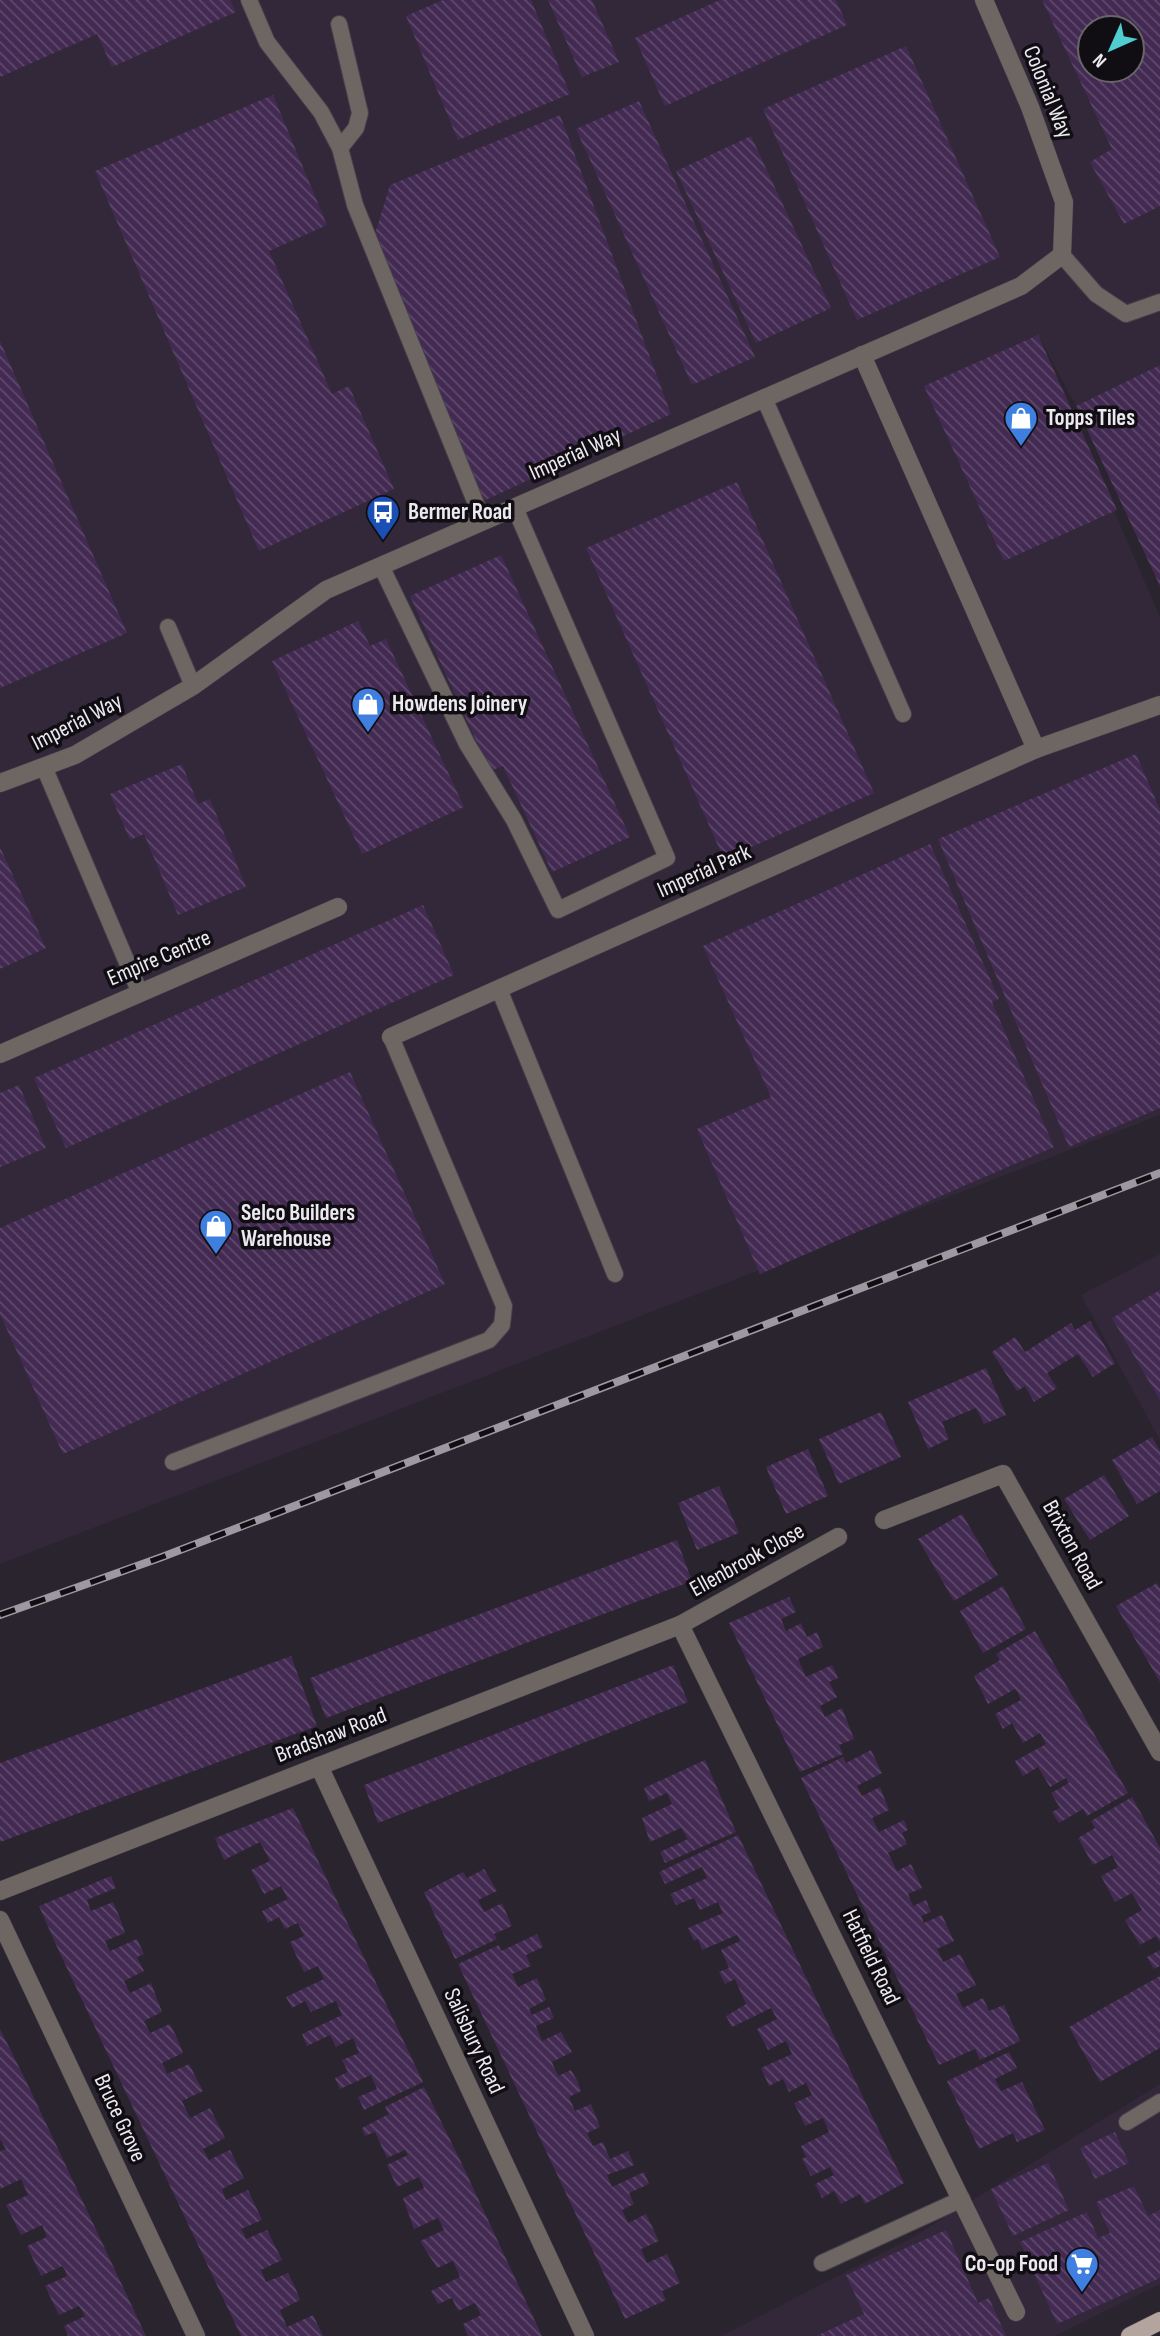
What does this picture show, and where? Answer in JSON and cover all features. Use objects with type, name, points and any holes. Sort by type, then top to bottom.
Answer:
[{"type":"main road","points":[[1130,2336],[1160,2321]]},
{"type":"street","name":"Colonial Way","points":[[984,0],[1030,107],[1064,202],[1062,255]]},
{"type":"street","name":"Imperial Way","points":[[0,783],[75,755],[193,686],[326,590],[1021,286],[1062,255]]},
{"type":"street","points":[[862,355],[1036,749]]},
{"type":"street","name":"Imperial Park","points":[[391,1037],[1036,749],[1160,705]]},
{"type":"street","name":"Empire Centre","points":[[0,1054],[338,907]]},
{"type":"street","name":"Brixton Road","points":[[884,1520],[1003,1474],[1160,1752]]},
{"type":"street","name":"Ellenbrook Close","points":[[680,1625],[838,1537]]},
{"type":"street","name":"Bradshaw Road","points":[[0,1891],[680,1625]]},
{"type":"street","name":"Hatfield Road","points":[[680,1625],[1016,2312]]},
{"type":"street","name":"Salisbury Road","points":[[319,1766],[585,2336]]},
{"type":"street","name":"Bruce Grove","points":[[0,1920],[196,2336]]},
{"type":"lane","points":[[249,0],[267,42],[321,112],[340,148],[355,205],[483,521]]},
{"type":"lane","points":[[338,24],[360,113],[356,128],[340,148]]},
{"type":"lane","points":[[1062,255],[1096,294],[1126,314],[1160,302]]},
{"type":"lane","points":[[764,398],[903,714]]},
{"type":"lane","points":[[381,566],[467,744],[514,820],[558,911],[667,858],[515,508]]},
{"type":"lane","points":[[168,626],[193,686]]},
{"type":"lane","points":[[44,767],[140,993]]},
{"type":"lane","points":[[499,989],[615,1274]]},
{"type":"lane","points":[[173,1462],[489,1340],[502,1325],[504,1306],[391,1037]]},
{"type":"lane","points":[[1127,2122],[1160,2102]]},
{"type":"lane","points":[[822,2263],[962,2199]]},
{"type":"shaded area","points":[[0,0],[1160,0],[1160,365],[1076,406],[1039,337],[1160,617],[1160,1115],[0,1564]]},
{"type":"shaded area","points":[[1160,1254],[1160,1440],[1081,1295]]},
{"type":"shaded area","points":[[1160,2084],[1160,2284],[1055,2336],[721,2336],[910,2239]]},
{"type":"building","points":[[0,0],[230,0],[236,12],[112,67],[97,34],[0,77]]},
{"type":"building","points":[[443,0],[531,0],[570,94],[458,140],[406,16]]},
{"type":"building","points":[[548,0],[592,0],[619,62],[582,77]]},
{"type":"building","points":[[720,0],[836,0],[847,25],[665,106],[635,38]]},
{"type":"building","points":[[1042,0],[1160,0],[1160,206],[1124,224],[1090,162],[1112,149],[1081,84],[1146,84],[1146,14],[1076,14],[1076,72]]},
{"type":"building","points":[[906,46],[1000,257],[857,320],[763,109]]},
{"type":"building","points":[[273,95],[327,225],[269,251],[332,394],[349,386],[394,489],[259,551],[95,171]]},
{"type":"building","points":[[639,101],[755,357],[692,385],[576,129]]},
{"type":"building","points":[[560,115],[671,414],[479,503],[375,234],[390,185]]},
{"type":"building","points":[[751,136],[831,308],[756,343],[676,171]]},
{"type":"building","name":"Topps Tiles","points":[[1038,335],[1117,510],[1004,561],[924,386]]},
{"type":"building","points":[[0,341],[127,633],[0,688]]},
{"type":"building","points":[[1160,365],[1160,586],[1076,406]]},
{"type":"building","points":[[737,482],[874,793],[724,859],[586,548]]},
{"type":"building","points":[[501,555],[630,837],[552,872],[503,766],[490,771],[410,596]]},
{"type":"building","name":"Howdens Joinery","points":[[358,621],[370,646],[386,639],[464,807],[362,854],[272,661]]},
{"type":"building","points":[[1136,754],[1160,810],[1160,1108],[1069,1147],[938,839]]},
{"type":"building","points":[[182,764],[198,804],[210,799],[246,887],[178,915],[144,834],[130,840],[110,794]]},
{"type":"building","points":[[930,844],[999,999],[992,1002],[1054,1147],[760,1274],[697,1129],[771,1097],[703,946]]},
{"type":"building","points":[[0,847],[46,948],[0,969]]},
{"type":"building","points":[[423,905],[454,975],[66,1148],[34,1078]]},
{"type":"building","name":"Selco Builders Warehouse","points":[[350,1072],[445,1284],[63,1454],[0,1314],[0,1228]]},
{"type":"building","points":[[19,1085],[46,1148],[0,1167],[0,1093]]},
{"type":"building","points":[[1160,1290],[1160,1400],[1112,1318]]},
{"type":"building","points":[[1090,1321],[1115,1363],[1093,1377],[1078,1354],[1047,1373],[1057,1388],[1034,1402],[1025,1386],[1017,1391],[992,1352],[1015,1337],[1025,1352],[1071,1323],[1075,1330]]},
{"type":"building","points":[[986,1368],[1006,1415],[984,1424],[976,1408],[942,1422],[949,1439],[928,1449],[908,1402]]},
{"type":"building","points":[[881,1412],[901,1457],[839,1484],[819,1439]]},
{"type":"building","points":[[1152,1437],[1160,1451],[1160,1491],[1137,1504],[1112,1460]]},
{"type":"building","points":[[808,1449],[828,1496],[786,1514],[766,1467]]},
{"type":"building","points":[[1104,1475],[1129,1516],[1090,1540],[1064,1499]]},
{"type":"building","points":[[719,1486],[739,1533],[697,1550],[678,1503]]},
{"type":"building","points":[[962,1514],[998,1575],[954,1601],[918,1539]]},
{"type":"building","points":[[677,1540],[692,1581],[326,1718],[310,1678]]},
{"type":"building","points":[[1157,1583],[1160,1588],[1160,1682],[1116,1606]]},
{"type":"building","points":[[1003,1586],[1026,1629],[983,1653],[960,1611]]},
{"type":"building","points":[[789,1597],[796,1612],[781,1619],[786,1631],[801,1623],[807,1637],[817,1632],[823,1647],[798,1659],[806,1677],[832,1665],[838,1678],[829,1682],[837,1697],[820,1706],[825,1717],[842,1708],[854,1739],[839,1745],[843,1754],[800,1772],[729,1623]]},
{"type":"building","points":[[1035,1631],[1128,1793],[1087,1816],[1083,1809],[1059,1823],[1052,1812],[1060,1808],[1051,1793],[1069,1783],[1066,1778],[1050,1787],[1038,1767],[1023,1776],[1015,1761],[1046,1744],[1040,1733],[1023,1743],[1012,1723],[1003,1729],[995,1714],[1021,1700],[1018,1693],[1015,1689],[988,1704],[974,1676],[1000,1660],[996,1654]]},
{"type":"building","points":[[291,1656],[317,1726],[0,1842],[0,1763]]},
{"type":"building","points":[[673,1665],[688,1702],[378,1823],[364,1785]]},
{"type":"building","points":[[871,1750],[882,1773],[857,1786],[862,1796],[880,1787],[889,1810],[872,1818],[879,1832],[904,1820],[908,1830],[902,1833],[907,1844],[888,1853],[897,1871],[911,1864],[922,1888],[908,1894],[913,1906],[926,1900],[931,1912],[921,1916],[924,1923],[942,1915],[954,1941],[937,1949],[943,1962],[960,1954],[976,1985],[956,1994],[963,2008],[983,1998],[989,2011],[1004,2005],[1020,2041],[980,2060],[975,2049],[939,2065],[801,1778],[843,1757],[846,1763]]},
{"type":"building","points":[[705,1760],[736,1832],[665,1863],[660,1852],[688,1839],[681,1828],[650,1842],[642,1818],[672,1804],[667,1793],[649,1801],[644,1788]]},
{"type":"building","points":[[1132,1797],[1160,1848],[1160,1942],[1156,1936],[1140,1945],[1125,1920],[1142,1910],[1132,1893],[1115,1902],[1101,1876],[1118,1867],[1112,1855],[1093,1865],[1078,1838],[1095,1828],[1091,1821]]},
{"type":"building","points":[[293,1808],[423,2082],[364,2110],[358,2097],[377,2089],[371,2075],[340,2089],[335,2078],[348,2072],[342,2060],[359,2053],[353,2038],[336,2047],[330,2035],[307,2046],[302,2034],[342,2015],[336,2001],[311,2012],[305,2001],[292,2008],[286,1997],[324,1979],[318,1966],[304,1972],[290,1942],[304,1936],[298,1923],[285,1929],[279,1917],[268,1923],[262,1911],[288,1899],[281,1886],[264,1894],[251,1870],[270,1861],[260,1842],[224,1860],[215,1838]]},
{"type":"building","points":[[738,1835],[904,2183],[865,2204],[860,2194],[841,2204],[834,2191],[822,2198],[815,2184],[834,2175],[830,2167],[811,2176],[802,2159],[806,2157],[801,2146],[829,2132],[823,2118],[805,2126],[794,2103],[812,2095],[806,2083],[789,2092],[783,2079],[769,2086],[761,2068],[792,2054],[786,2041],[768,2050],[757,2029],[777,2019],[771,2008],[732,2027],[726,2016],[746,2004],[735,1979],[725,1984],[719,1972],[729,1968],[721,1950],[740,1941],[737,1935],[702,1950],[698,1939],[694,1941],[688,1928],[723,1913],[718,1902],[700,1910],[694,1898],[676,1905],[670,1894],[707,1878],[702,1867],[665,1884],[659,1872]]},
{"type":"building","points":[[484,1869],[497,1891],[478,1900],[484,1912],[502,1903],[512,1926],[494,1934],[497,1939],[455,1959],[424,1892],[463,1872],[467,1878]]},
{"type":"building","points":[[111,1876],[116,1888],[87,1900],[91,1911],[113,1902],[125,1933],[105,1941],[110,1951],[137,1939],[144,1954],[137,1957],[144,1971],[124,1981],[130,1993],[151,1983],[162,2012],[144,2021],[150,2033],[170,2024],[183,2053],[162,2063],[167,2074],[189,2064],[203,2091],[182,2101],[190,2118],[210,2108],[225,2138],[203,2149],[209,2160],[230,2150],[244,2178],[222,2189],[226,2200],[248,2190],[262,2220],[241,2229],[246,2239],[267,2230],[282,2260],[261,2270],[266,2282],[288,2273],[295,2287],[300,2300],[280,2310],[287,2327],[313,2315],[323,2336],[241,2336],[57,1947],[39,1906]]},
{"type":"building","points":[[537,1934],[543,1947],[526,1955],[531,1966],[512,1974],[518,1987],[537,1978],[546,2000],[529,2009],[532,2015],[549,2007],[554,2018],[536,2026],[542,2041],[561,2032],[572,2052],[552,2062],[558,2076],[571,2070],[578,2082],[581,2091],[569,2097],[575,2111],[591,2104],[600,2127],[587,2133],[593,2146],[603,2142],[610,2159],[628,2151],[634,2165],[607,2175],[612,2187],[644,2172],[649,2184],[629,2193],[634,2204],[622,2210],[628,2223],[646,2214],[659,2241],[641,2249],[647,2263],[667,2254],[680,2283],[662,2291],[666,2300],[625,2319],[458,1964],[499,1945],[501,1951]]},
{"type":"building","points":[[1160,1950],[1160,1966],[1154,1969],[1147,1957]]},
{"type":"building","points":[[1160,1976],[1160,2048],[1100,2082],[1069,2027]]},
{"type":"building","points":[[0,2029],[146,2336],[68,2336],[64,2326],[85,2316],[79,2306],[59,2315],[45,2286],[67,2276],[65,2270],[62,2266],[41,2276],[27,2246],[47,2237],[42,2225],[21,2235],[6,2205],[28,2195],[21,2179],[0,2189],[0,2151],[6,2149],[0,2139]]},
{"type":"building","points":[[1009,2052],[1017,2068],[995,2079],[1001,2091],[1022,2082],[1045,2130],[1017,2142],[1013,2133],[979,2149],[947,2081]]},
{"type":"building","points":[[424,2087],[542,2336],[468,2336],[463,2324],[481,2315],[475,2303],[458,2311],[452,2298],[438,2304],[431,2291],[460,2277],[453,2261],[437,2268],[420,2241],[444,2230],[438,2218],[414,2229],[403,2198],[424,2188],[419,2177],[397,2187],[387,2165],[408,2155],[405,2150],[387,2158],[375,2132],[365,2136],[362,2128],[389,2114],[385,2107]]},
{"type":"building","points":[[1115,2132],[1129,2163],[1095,2179],[1080,2148]]},
{"type":"building","points":[[1048,2163],[1069,2210],[1013,2236],[991,2189]]},
{"type":"building","points":[[1134,2186],[1148,2216],[1160,2210],[1160,2278],[1057,2324],[1020,2242],[1087,2212],[1098,2238],[1110,2233],[1096,2202]]},
{"type":"building","points":[[946,2230],[978,2303],[989,2298],[1006,2336],[816,2336],[864,2314],[846,2275]]},
{"type":"railway","points":[[0,1615],[162,1557],[1160,1173]]},
{"type":"place","name":"Topps Tiles","points":[[1021,448]]},
{"type":"place","name":"Bermer Road","points":[[383,542]]},
{"type":"place","name":"Howdens Joinery","points":[[368,734]]},
{"type":"place","name":"Selco Builders Warehouse","points":[[216,1256]]},
{"type":"place","name":"Co-op Food","points":[[1082,2294]]}]
